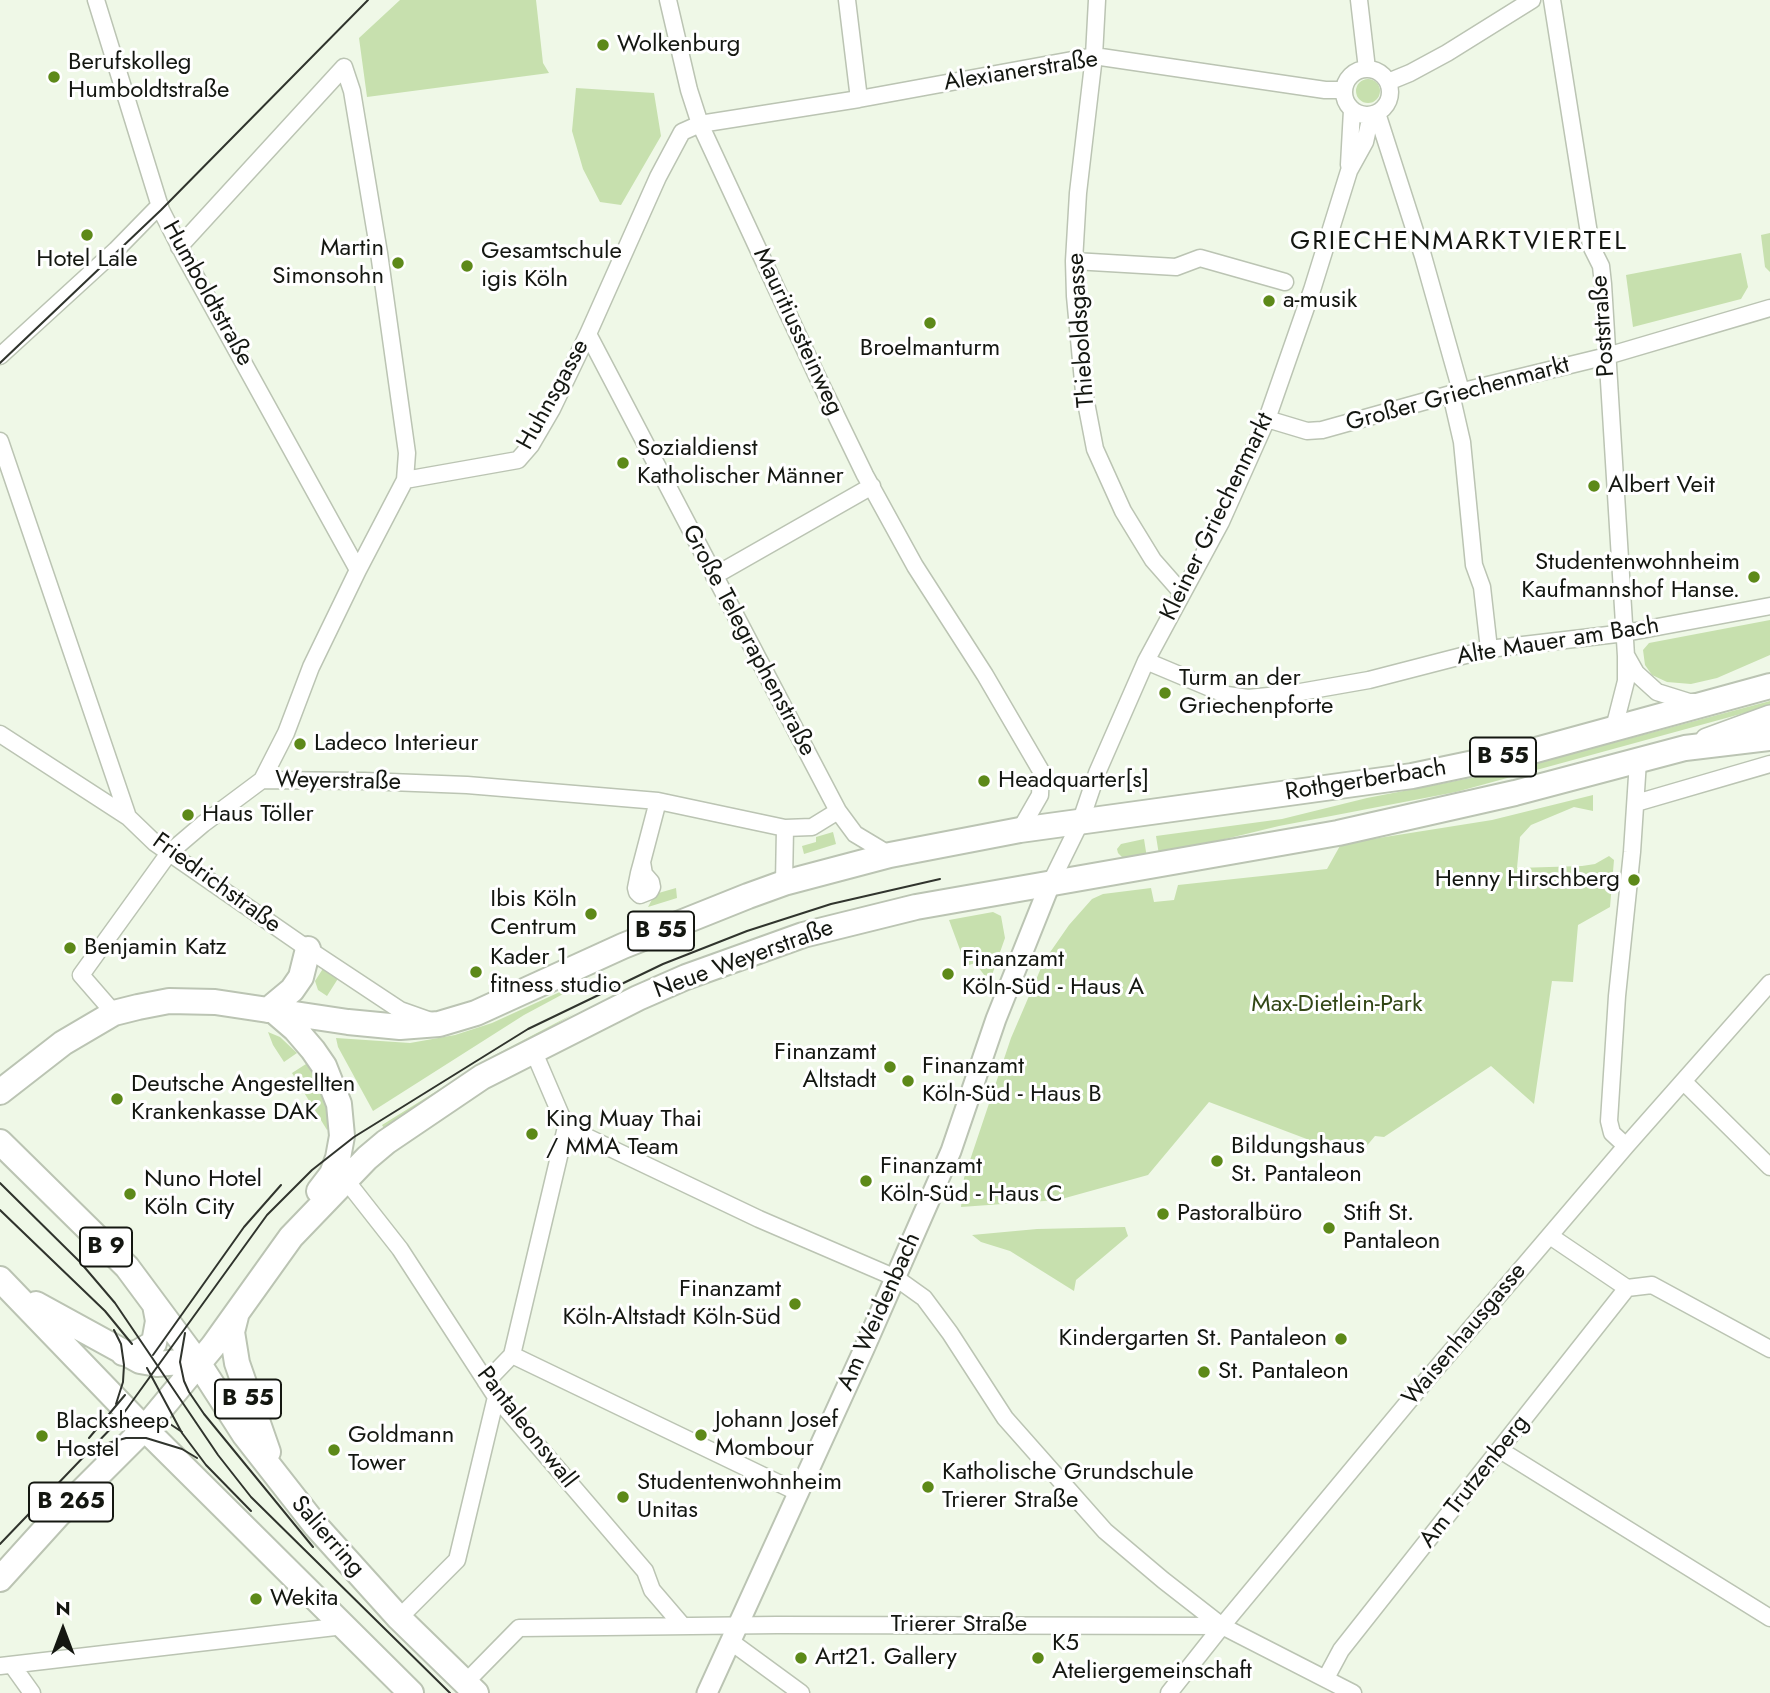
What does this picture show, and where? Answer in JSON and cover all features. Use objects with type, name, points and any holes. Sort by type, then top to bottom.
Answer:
[{"type":"main road","name":"Rothgerberbach","points":[[1080,823],[1412,776],[1536,750],[1770,686]]},
{"type":"main road","name":"Rothgerberbach","points":[[1050,884],[1338,833],[1515,793],[1685,748],[1770,717]]},
{"type":"main road","name":"Rothgerberbach","points":[[1685,748],[1770,738]]},
{"type":"main road","name":"B 55","points":[[0,1092],[64,1043],[114,1013],[169,1001],[215,1002],[348,1022],[400,1027],[439,1024],[476,1013],[623,946],[784,883],[890,855],[1020,830],[1080,823]]},
{"type":"main road","name":"Neue Weyerstraße","points":[[145,1428],[236,1316],[291,1237],[345,1180],[386,1142],[459,1091],[533,1050],[686,977],[803,935],[916,906],[1050,884]]},
{"type":"main road","points":[[291,1237],[308,1204],[336,1167],[342,1119],[340,1104],[324,1066],[295,1029],[271,1010],[301,977],[308,950]]},
{"type":"main road","name":"B 9","points":[[0,1142],[127,1267],[199,1364]]},
{"type":"main road","name":"B 55","points":[[6,1284],[90,1336],[140,1361],[157,1364],[199,1364]]},
{"type":"main road","name":"Salierring","points":[[6,1284],[145,1428],[411,1693]]},
{"type":"main road","points":[[123,1353],[135,1354],[154,1343],[158,1321],[155,1304]]},
{"type":"main road","name":"B 55","points":[[236,1316],[232,1332],[237,1363],[278,1479]]},
{"type":"main road","name":"Salierring","points":[[199,1364],[244,1434],[327,1540],[399,1618],[470,1688]]},
{"type":"main road","name":"B 265","points":[[0,1579],[58,1515],[145,1428]]},
{"type":"street","name":"Humboldtstraße","points":[[96,0],[160,205],[179,247],[358,570]]},
{"type":"street","name":"Mauritiussteinweg","points":[[668,0],[689,90],[700,124],[795,329],[872,486],[915,566],[985,675],[1041,771],[1040,794],[1020,830]]},
{"type":"street","points":[[847,0],[859,99]]},
{"type":"street","name":"Thieboldsgasse","points":[[1097,0],[1074,261],[1074,296],[1084,392],[1095,449],[1122,511],[1153,559],[1182,593]]},
{"type":"street","points":[[1359,0],[1367,69]]},
{"type":"street","points":[[1388,82],[1447,53],[1532,0]]},
{"type":"street","name":"Poststraße","points":[[1552,0],[1591,246],[1601,266],[1604,284],[1626,656],[1626,681],[1614,728]]},
{"type":"street","name":"Alexianerstraße","points":[[700,124],[859,99],[1094,56],[1343,90]]},
{"type":"street","points":[[179,247],[344,67],[352,91],[379,253],[407,453],[405,480],[311,667],[286,733],[262,780]]},
{"type":"street","points":[[1367,69],[1379,72],[1388,82],[1390,89],[1387,103],[1374,114],[1361,114],[1347,104],[1343,90],[1351,75],[1367,69]]},
{"type":"street","name":"Kleiner Griechenmarkt","points":[[1349,171],[1352,110]]},
{"type":"street","points":[[1374,114],[1423,256],[1456,393],[1474,565],[1482,587],[1489,649]]},
{"type":"street","name":"Kleiner Griechenmarkt","points":[[1050,884],[1080,823],[1097,774],[1146,662],[1221,522],[1268,419],[1349,171],[1365,142],[1374,114]]},
{"type":"street","name":"Huhnsgasse","points":[[405,480],[518,460],[531,445],[552,409],[588,334],[658,177],[682,132],[700,124]]},
{"type":"street","points":[[0,356],[116,250],[160,205]]},
{"type":"street","points":[[1074,261],[1176,267],[1200,258],[1285,282]]},
{"type":"street","name":"Großer Griechenmarkt","points":[[1268,419],[1299,429],[1322,430],[1456,393],[1607,356],[1770,308]]},
{"type":"street","name":"Große Telegraphenstraße","points":[[588,334],[838,811],[855,834],[890,855]]},
{"type":"street","points":[[0,441],[128,817]]},
{"type":"street","points":[[714,576],[872,486]]},
{"type":"street","name":"Alte Mauer am Bach","points":[[1146,662],[1227,695],[1248,698],[1369,680],[1489,649],[1625,633],[1770,606]]},
{"type":"street","points":[[1626,656],[1636,673],[1657,692],[1689,702],[1711,703]]},
{"type":"street","name":"Friedrichstraße","points":[[0,734],[128,817],[169,853],[308,950],[400,1010],[439,1024]]},
{"type":"street","points":[[1626,1146],[1612,1133],[1609,1121],[1638,761]]},
{"type":"street","points":[[1636,803],[1770,764]]},
{"type":"street","name":"Weyerstraße","points":[[114,1013],[81,975],[169,853],[262,780],[467,785],[658,801],[785,828],[813,827],[838,811]]},
{"type":"street","points":[[642,862],[658,801]]},
{"type":"street","points":[[784,883],[785,828]]},
{"type":"street","name":"Am Weidenbach","points":[[707,1693],[951,1151],[996,1019],[1050,884]]},
{"type":"street","name":"Waisenhausgasse","points":[[1169,1693],[1222,1626],[1626,1146],[1770,983]]},
{"type":"street","points":[[486,1382],[512,1355],[566,1127],[533,1050]]},
{"type":"street","points":[[1684,1082],[1770,1167]]},
{"type":"street","points":[[566,1127],[759,1219],[895,1278],[924,1298],[1005,1418],[1105,1531],[1222,1626],[1349,1692]]},
{"type":"street","name":"Pantaleonswall","points":[[345,1180],[400,1249],[496,1397],[645,1571],[652,1590],[682,1625]]},
{"type":"street","points":[[1550,1236],[1628,1288],[1652,1284],[1770,1349]]},
{"type":"street","name":"Am Trutzenberg","points":[[1326,1678],[1341,1650],[1628,1288]]},
{"type":"street","points":[[512,1355],[797,1492]]},
{"type":"street","points":[[399,1618],[457,1560],[496,1397]]},
{"type":"street","points":[[1500,1450],[1770,1618]]},
{"type":"street","points":[[470,1688],[519,1628],[682,1625],[734,1633],[801,1693]]},
{"type":"street","points":[[6,1665],[344,1626]]},
{"type":"street","name":"Trierer Straße","points":[[734,1633],[1222,1626]]},
{"type":"street","points":[[6,1665],[32,1693]]},
{"type":"green space","points":[[400,0],[536,0],[543,63],[549,73],[367,97],[359,38]]},
{"type":"green space","points":[[1368,79],[1377,82],[1380,91],[1377,100],[1368,103],[1359,100],[1356,91],[1359,82]]},
{"type":"green space","points":[[576,88],[654,93],[661,136],[621,205],[600,202],[583,169],[572,131]]},
{"type":"green space","points":[[1770,233],[1770,272],[1765,267],[1761,235]]},
{"type":"green space","points":[[1741,253],[1748,287],[1741,299],[1633,327],[1626,275]]},
{"type":"green space","points":[[1770,620],[1770,655],[1717,678],[1691,684],[1667,682],[1652,675],[1645,665],[1643,650],[1649,643]]},
{"type":"green space","points":[[1770,701],[1770,706],[1456,792],[1279,826],[1159,855],[1156,836],[1282,819],[1367,798],[1507,771]]},
{"type":"green space","name":"Max-Dietlein-Park","points":[[1593,795],[1593,811],[1574,807],[1531,825],[1520,837],[1517,868],[1582,866],[1595,864],[1609,856],[1614,860],[1610,907],[1578,925],[1573,982],[1552,981],[1534,1104],[1491,1066],[1384,1137],[1375,1136],[1360,1154],[1312,1141],[1209,1102],[1148,1175],[1058,1200],[961,1207],[964,1178],[1011,1038],[1044,961],[1069,925],[1092,899],[1103,894],[1151,888],[1154,902],[1174,900],[1178,885],[1327,869],[1341,844],[1492,820]]},
{"type":"green space","points":[[833,832],[836,844],[804,854],[802,846],[816,842],[816,837]]},
{"type":"green space","points":[[1144,839],[1147,858],[1123,858],[1118,853],[1117,849],[1121,844]]},
{"type":"green space","points":[[676,888],[677,898],[648,907],[655,894]]},
{"type":"green space","points":[[993,912],[1001,916],[1005,938],[992,975],[985,976],[975,963],[966,966],[949,920]]},
{"type":"green space","points":[[324,967],[339,977],[327,996],[318,990],[315,981]]},
{"type":"green space","points":[[562,991],[565,993],[524,1015],[373,1111],[338,1047],[336,1038],[410,1043],[455,1035],[492,1023]]},
{"type":"green space","points":[[575,1013],[463,1078],[385,1130],[382,1125],[493,1056]]},
{"type":"green space","points":[[268,1032],[280,1037],[297,1053],[284,1062]]},
{"type":"green space","points":[[306,1064],[325,1093],[331,1127],[327,1130],[292,1073]]},
{"type":"green space","points":[[1125,1227],[1128,1236],[1076,1280],[1074,1291],[1010,1251],[981,1242],[972,1235],[1037,1229]]},
{"type":"tram line","points":[[0,363],[161,210],[368,0]]},
{"type":"tram line","points":[[0,1544],[118,1421],[267,1215],[312,1170],[354,1137],[528,1029],[663,964],[747,931],[831,904],[940,879]]},
{"type":"tram line","points":[[0,1183],[80,1262],[115,1303],[218,1455],[251,1497],[450,1693]]},
{"type":"tram line","points":[[153,1355],[244,1227],[281,1185]]},
{"type":"tram line","points":[[0,1210],[105,1311],[132,1344]]},
{"type":"tram line","points":[[114,1330],[121,1344],[124,1365],[123,1382],[116,1404]]},
{"type":"tram line","points":[[185,1333],[180,1362],[189,1392],[313,1547]]},
{"type":"tram line","points":[[147,1368],[182,1433],[206,1465],[251,1511]]},
{"type":"tram line","points":[[89,1438],[125,1395]]},
{"type":"tram line","points":[[116,1422],[133,1417],[152,1418],[170,1424],[182,1432]]},
{"type":"tram line","points":[[98,1446],[126,1438],[146,1438],[182,1449],[197,1458]]},
{"type":"place","name":"Wolkenburg","points":[[603,45]]},
{"type":"place","name":"Berufskolleg Humboldtstraße","points":[[54,77]]},
{"type":"place","name":"Hotel Lale","points":[[87,235]]},
{"type":"place","name":"Martin Simonsohn","points":[[398,263]]},
{"type":"place","name":"Gesamtschule igis Köln","points":[[467,266]]},
{"type":"place","name":"a-musik","points":[[1269,301]]},
{"type":"place","name":"Broelmanturm","points":[[930,323]]},
{"type":"place","name":"Sozialdienst Katholischer Männer","points":[[623,463]]},
{"type":"place","name":"Albert Veit","points":[[1594,486]]},
{"type":"place","name":"Studentenwohnheim Kaufmannshof Hanse.","points":[[1754,577]]},
{"type":"place","name":"Turm an der Griechenpforte","points":[[1165,693]]},
{"type":"place","name":"Ladeco Interieur","points":[[300,744]]},
{"type":"place","name":"Headquarter[s]","points":[[984,781]]},
{"type":"place","name":"Haus Töller","points":[[188,815]]},
{"type":"place","name":"Henny Hirschberg","points":[[1634,880]]},
{"type":"place","name":"Ibis Köln Centrum","points":[[591,914]]},
{"type":"place","name":"Benjamin Katz","points":[[70,948]]},
{"type":"place","name":"Kader 1 fitness studio","points":[[476,972]]},
{"type":"place","name":"Finanzamt Köln-Süd - Haus A","points":[[948,974]]},
{"type":"place","name":"Finanzamt Altstadt","points":[[890,1067]]},
{"type":"place","name":"Finanzamt Köln-Süd - Haus B","points":[[908,1081]]},
{"type":"place","name":"Deutsche Angestellten Krankenkasse DAK","points":[[117,1099]]},
{"type":"place","name":"King Muay Thai / MMA Team","points":[[532,1134]]},
{"type":"place","name":"Bildungshaus St. Pantaleon","points":[[1217,1161]]},
{"type":"place","name":"Finanzamt Köln-Süd - Haus C","points":[[866,1181]]},
{"type":"place","name":"Nuno Hotel Köln City","points":[[130,1194]]},
{"type":"place","name":"Pastoralbüro","points":[[1163,1214]]},
{"type":"place","name":"Stift St. Pantaleon","points":[[1329,1228]]},
{"type":"place","name":"Finanzamt Köln-Altstadt Köln-Süd","points":[[795,1304]]},
{"type":"place","name":"Kindergarten St. Pantaleon","points":[[1341,1339]]},
{"type":"place","name":"St. Pantaleon","points":[[1204,1372]]},
{"type":"place","name":"Johann Josef Mombour","points":[[701,1435]]},
{"type":"place","name":"Blacksheep Hostel","points":[[42,1436]]},
{"type":"place","name":"Goldmann Tower","points":[[334,1450]]},
{"type":"place","name":"Katholische Grundschule Trierer Straße","points":[[928,1487]]},
{"type":"place","name":"Studentenwohnheim Unitas","points":[[623,1497]]},
{"type":"place","name":"Wekita","points":[[256,1599]]},
{"type":"place","name":"Art21. Gallery","points":[[801,1658]]},
{"type":"place","name":"K5 Ateliergemeinschaft","points":[[1038,1658]]},
{"type":"district","name":"GRIECHENMARKTVIERTEL","points":[[1459,243]]}]
